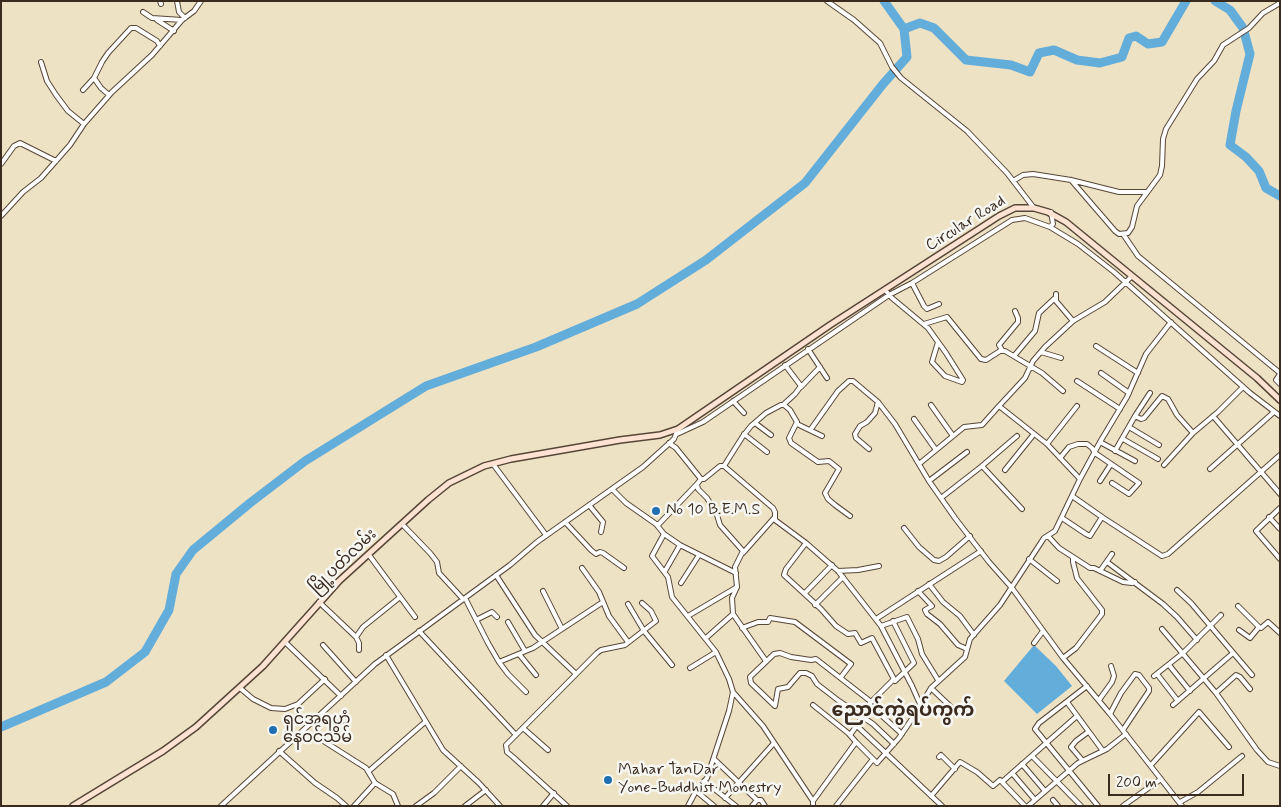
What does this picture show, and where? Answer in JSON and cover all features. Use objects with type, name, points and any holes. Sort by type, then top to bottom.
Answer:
[{"type":"main road","name":"Circular Road","points":[[678,431],[793,350],[887,292],[1008,210],[1020,207],[1051,212],[1103,252],[1280,400]]},
{"type":"main road","name":"မြို့ပတ်လမ်း","points":[[73,806],[163,751],[196,727],[263,666],[339,581],[449,483],[479,469],[511,459],[678,431]]},
{"type":"street","points":[[177,1],[179,12],[184,19]]},
{"type":"street","points":[[1,216],[23,192],[41,178],[110,95],[194,11],[201,1]]},
{"type":"street","points":[[827,1],[854,20],[880,43],[892,67],[901,78],[938,109],[958,122],[1014,180],[1034,208]]},
{"type":"street","points":[[1071,180],[1115,231],[1119,234],[1128,233],[1132,227],[1137,206],[1160,175],[1163,139],[1166,128],[1174,114],[1202,73],[1214,61],[1223,45],[1249,28],[1263,13],[1280,3]]},
{"type":"street","points":[[143,12],[164,23],[174,31]]},
{"type":"street","points":[[152,18],[184,19]]},
{"type":"street","points":[[84,90],[94,78],[108,53],[131,28],[136,28],[157,41],[160,46]]},
{"type":"street","points":[[41,62],[47,81],[56,95],[68,111],[84,124]]},
{"type":"street","points":[[94,78],[101,88],[110,95]]},
{"type":"street","points":[[1,164],[14,146],[20,143],[56,160]]},
{"type":"street","points":[[1014,180],[1023,175],[1032,174],[1071,180],[1119,192],[1147,192]]},
{"type":"street","points":[[1050,227],[1053,224],[1051,212]]},
{"type":"street","points":[[221,806],[386,655],[565,522],[644,467],[669,443],[678,431],[703,422],[887,292],[912,283],[1012,220],[1025,218],[1050,227],[1078,244],[1126,282],[1244,387],[1280,416]]},
{"type":"street","points":[[1124,234],[1138,256],[1194,300],[1245,346],[1280,373],[1276,380],[1280,384]]},
{"type":"street","points":[[919,464],[964,428],[982,425],[1025,378],[1041,352],[1073,321],[1106,302],[1131,277]]},
{"type":"street","points":[[912,283],[924,306],[927,308],[939,304]]},
{"type":"street","points":[[887,292],[924,324],[938,342],[963,380],[962,382],[944,376],[932,362],[938,342]]},
{"type":"street","points":[[1014,356],[1035,331],[1039,313],[1055,296],[1060,307],[1073,321]]},
{"type":"street","points":[[1015,311],[1018,322],[999,345],[1002,350],[1042,373],[1063,392]]},
{"type":"street","points":[[924,324],[947,317],[978,356],[984,360],[1002,350]]},
{"type":"street","points":[[814,705],[850,735],[877,763],[902,734],[931,688],[965,657],[968,642],[1000,605],[1040,543],[1055,531],[1080,479],[1129,393],[1146,354],[1171,322]]},
{"type":"street","points":[[1096,346],[1138,373]]},
{"type":"street","points":[[808,349],[827,378]]},
{"type":"street","points":[[1041,352],[1061,358]]},
{"type":"street","points":[[785,365],[800,383],[801,387]]},
{"type":"street","points":[[656,524],[659,524],[701,479],[720,466],[724,466],[744,434],[766,412],[783,405],[820,367]]},
{"type":"street","points":[[1101,373],[1129,393]]},
{"type":"street","points":[[811,429],[838,391],[849,381],[853,381],[878,402],[895,424],[941,498],[1012,588],[1063,658],[1099,700],[1181,804],[1242,756]]},
{"type":"street","points":[[1077,381],[1120,409]]},
{"type":"street","points":[[1164,465],[1192,433],[1244,387]]},
{"type":"street","points":[[1115,451],[1150,393]]},
{"type":"street","points":[[1135,416],[1144,418],[1162,396],[1165,396],[1177,415],[1192,433]]},
{"type":"street","points":[[733,401],[744,413]]},
{"type":"street","points":[[869,449],[856,438],[855,434],[860,426],[867,422],[875,413],[878,402]]},
{"type":"street","points":[[783,405],[790,410],[797,424],[811,429],[822,436]]},
{"type":"street","points":[[931,406],[953,436]]},
{"type":"street","points":[[999,406],[1047,444],[1080,479]]},
{"type":"street","points":[[1047,444],[1077,406]]},
{"type":"street","points":[[1210,469],[1274,412]]},
{"type":"street","points":[[1213,416],[1280,494]]},
{"type":"street","points":[[914,419],[936,450]]},
{"type":"street","points":[[755,423],[771,435]]},
{"type":"street","points":[[797,424],[790,437],[790,441],[818,462],[829,461],[838,467],[839,470],[825,490],[825,494],[835,505],[850,516]]},
{"type":"street","points":[[1129,427],[1159,445]]},
{"type":"street","points":[[744,434],[767,452]]},
{"type":"street","points":[[1005,470],[1034,434]]},
{"type":"street","points":[[941,498],[1017,436]]},
{"type":"street","points":[[1123,438],[1158,459]]},
{"type":"street","points":[[1100,442],[1135,461]]},
{"type":"street","points":[[669,443],[676,448],[701,479]]},
{"type":"street","points":[[1060,458],[1069,447],[1087,444],[1096,453],[1139,483],[1129,494],[1112,484]]},
{"type":"street","points":[[929,481],[968,452]]},
{"type":"street","points":[[1072,496],[1162,556],[1168,554],[1203,522],[1222,508],[1280,455]]},
{"type":"street","points":[[493,464],[546,536]]},
{"type":"street","points":[[1100,481],[1111,464]]},
{"type":"street","points":[[724,466],[773,508],[775,512],[774,518],[743,553],[737,564],[738,586],[732,598],[733,614],[766,661]]},
{"type":"street","points":[[982,466],[1022,509]]},
{"type":"street","points":[[697,484],[698,489],[707,498],[716,513],[720,525],[743,553]]},
{"type":"street","points":[[612,489],[626,503],[656,524],[664,534],[680,546],[736,573]]},
{"type":"street","points":[[590,505],[603,522],[601,532]]},
{"type":"street","points":[[1280,508],[1257,528],[1256,533],[1280,559]]},
{"type":"street","points":[[1062,518],[1090,536],[1102,517]]},
{"type":"street","points":[[1269,517],[1280,529]]},
{"type":"street","points":[[774,518],[832,565],[876,619],[920,704]]},
{"type":"street","points":[[565,522],[596,554],[603,553],[624,568]]},
{"type":"street","points":[[402,524],[430,552],[437,562],[439,573],[464,598],[499,662],[526,692]]},
{"type":"street","points":[[904,528],[919,547],[934,560],[946,557],[970,536]]},
{"type":"street","points":[[664,534],[652,556],[665,571],[670,581],[672,597],[716,652],[733,692],[763,726],[813,804],[856,742]]},
{"type":"street","points":[[1048,536],[1058,548],[1090,568],[1123,582],[1135,582]]},
{"type":"street","points":[[806,543],[784,573],[788,580],[805,593],[836,626],[848,634],[855,633],[861,643],[872,638],[893,680]]},
{"type":"street","points":[[665,571],[680,546]]},
{"type":"street","points":[[876,619],[981,551]]},
{"type":"street","points":[[1100,571],[1112,554]]},
{"type":"street","points":[[368,555],[415,617]]},
{"type":"street","points":[[681,583],[698,556]]},
{"type":"street","points":[[1063,658],[1076,648],[1102,614],[1102,610],[1077,578],[1073,558]]},
{"type":"street","points":[[1029,559],[1057,581]]},
{"type":"street","points":[[1107,562],[1163,604],[1197,640]]},
{"type":"street","points":[[805,593],[832,565]]},
{"type":"street","points":[[838,571],[878,566]]},
{"type":"street","points":[[582,568],[599,592],[609,616],[628,642]]},
{"type":"street","points":[[496,575],[532,631],[576,674]]},
{"type":"street","points":[[816,604],[843,577]]},
{"type":"street","points":[[929,584],[943,602],[960,616],[974,635]]},
{"type":"street","points":[[688,616],[738,586]]},
{"type":"street","points":[[1177,590],[1211,626],[1252,675]]},
{"type":"street","points":[[543,591],[562,629]]},
{"type":"street","points":[[918,591],[932,606],[925,610],[927,614],[940,624],[958,644],[967,649]]},
{"type":"street","points":[[356,637],[363,627],[399,598]]},
{"type":"street","points":[[319,602],[356,637],[359,643],[359,650]]},
{"type":"street","points":[[499,662],[543,642],[603,602]]},
{"type":"street","points":[[628,604],[644,631],[672,665]]},
{"type":"street","points":[[567,806],[507,752],[507,744],[601,650],[619,647],[628,642],[644,631],[656,619],[651,611],[642,604]]},
{"type":"street","points":[[1238,606],[1259,627]]},
{"type":"street","points":[[476,620],[492,612],[497,617]]},
{"type":"street","points":[[706,638],[733,614]]},
{"type":"street","points":[[1178,701],[1155,675],[1183,653],[1222,615]]},
{"type":"street","points":[[881,626],[905,617],[908,618],[918,639],[922,654],[938,680]]},
{"type":"street","points":[[742,628],[758,622],[768,622],[769,618],[796,622],[850,662],[851,666],[841,677]]},
{"type":"street","points":[[871,702],[893,680],[896,680],[905,673],[914,662],[893,621]]},
{"type":"street","points":[[508,622],[525,651]]},
{"type":"street","points":[[1239,630],[1250,638],[1259,627],[1261,628],[1268,622],[1280,633]]},
{"type":"street","points":[[1162,629],[1203,680],[1216,693],[1259,753],[1268,762],[1280,766]]},
{"type":"street","points":[[419,631],[516,735]]},
{"type":"street","points":[[1034,643],[1043,631]]},
{"type":"street","points":[[285,642],[341,696]]},
{"type":"street","points":[[323,645],[356,682]]},
{"type":"street","points":[[690,668],[716,652]]},
{"type":"street","points":[[894,744],[873,724],[817,684],[812,676],[806,673],[800,673],[788,687],[778,689],[775,706],[749,679],[774,654],[780,653],[791,657],[816,659],[871,702],[870,705],[902,734]]},
{"type":"street","points":[[1173,705],[1234,653]]},
{"type":"street","points":[[519,654],[536,675]]},
{"type":"street","points":[[386,655],[443,750],[462,766],[500,806]]},
{"type":"street","points":[[1169,664],[1190,691]]},
{"type":"street","points":[[1099,700],[1112,682],[1114,676],[1111,666]]},
{"type":"street","points":[[1110,714],[1121,693],[1135,674],[1139,674],[1149,688],[1149,691],[1123,730]]},
{"type":"street","points":[[1216,693],[1236,676],[1240,677],[1250,689]]},
{"type":"street","points":[[240,688],[253,699],[270,708],[285,709],[298,704],[324,679]]},
{"type":"street","points":[[1087,686],[1039,723],[1035,729],[1098,806]]},
{"type":"street","points":[[931,688],[952,708]]},
{"type":"street","points":[[688,806],[696,791],[707,778],[729,711],[733,692]]},
{"type":"street","points":[[1067,702],[1103,751]]},
{"type":"street","points":[[1151,765],[1199,712],[1229,747]]},
{"type":"street","points":[[931,796],[960,762],[977,772],[993,786],[1000,780],[1002,782],[1077,716]]},
{"type":"street","points":[[850,735],[863,717]]},
{"type":"street","points":[[369,771],[425,722]]},
{"type":"street","points":[[857,726],[942,806]]},
{"type":"street","points":[[523,728],[548,750]]},
{"type":"street","points":[[1082,760],[1071,747],[1088,732]]},
{"type":"street","points":[[1002,782],[1027,806],[1082,760],[1103,751],[1126,734]]},
{"type":"street","points":[[325,742],[369,771],[375,782],[393,794],[398,806]]},
{"type":"street","points":[[725,798],[774,743]]},
{"type":"street","points":[[279,751],[315,784],[346,806]]},
{"type":"street","points":[[939,757],[941,755],[955,768]]},
{"type":"street","points":[[1032,756],[1081,806]]},
{"type":"street","points":[[714,759],[757,800],[761,800],[765,806]]},
{"type":"street","points":[[836,806],[873,759]]},
{"type":"street","points":[[1022,764],[1045,791]]},
{"type":"street","points":[[416,806],[434,793],[462,766]]},
{"type":"street","points":[[1012,773],[1035,800]]},
{"type":"street","points":[[1124,806],[1161,779]]},
{"type":"street","points":[[704,781],[736,806]]},
{"type":"street","points":[[354,806],[375,782]]},
{"type":"street","points":[[465,806],[486,790]]},
{"type":"street","points":[[696,791],[714,806]]},
{"type":"street","points":[[544,806],[554,793]]},
{"type":"street","points":[[752,806],[757,800]]},
{"type":"street","points":[[1053,800],[1058,806]]},
{"type":"water","points":[[1034,645],[1056,666],[1072,686],[1037,714],[1004,681]]},
{"type":"waterway","points":[[1,727],[106,682],[145,652],[169,610],[176,574],[193,550],[305,461],[426,386],[536,347],[637,304],[706,260],[805,183],[883,84],[907,57],[904,29],[884,1]]},
{"type":"waterway","points":[[904,29],[920,23],[934,28],[966,60],[1011,65],[1030,72],[1039,53],[1054,50],[1077,60],[1100,63],[1122,57],[1129,38],[1136,36],[1148,44],[1162,42],[1186,1]]},
{"type":"waterway","points":[[1215,1],[1230,10],[1243,28],[1250,54],[1230,145],[1246,157],[1259,171],[1266,188],[1280,196]]},
{"type":"place","name":"No 10 B.E.M.S","points":[[656,511]]},
{"type":"place","name":"ရှင်အရဟံ နေဝင်သိမ်","points":[[273,730]]},
{"type":"place","name":"Mahar TanDar Yone-Buddhist Monestry","points":[[608,780]]},
{"type":"district","name":"ညောင်ကွဲရပ်ကွက်","points":[[903,712]]}]
